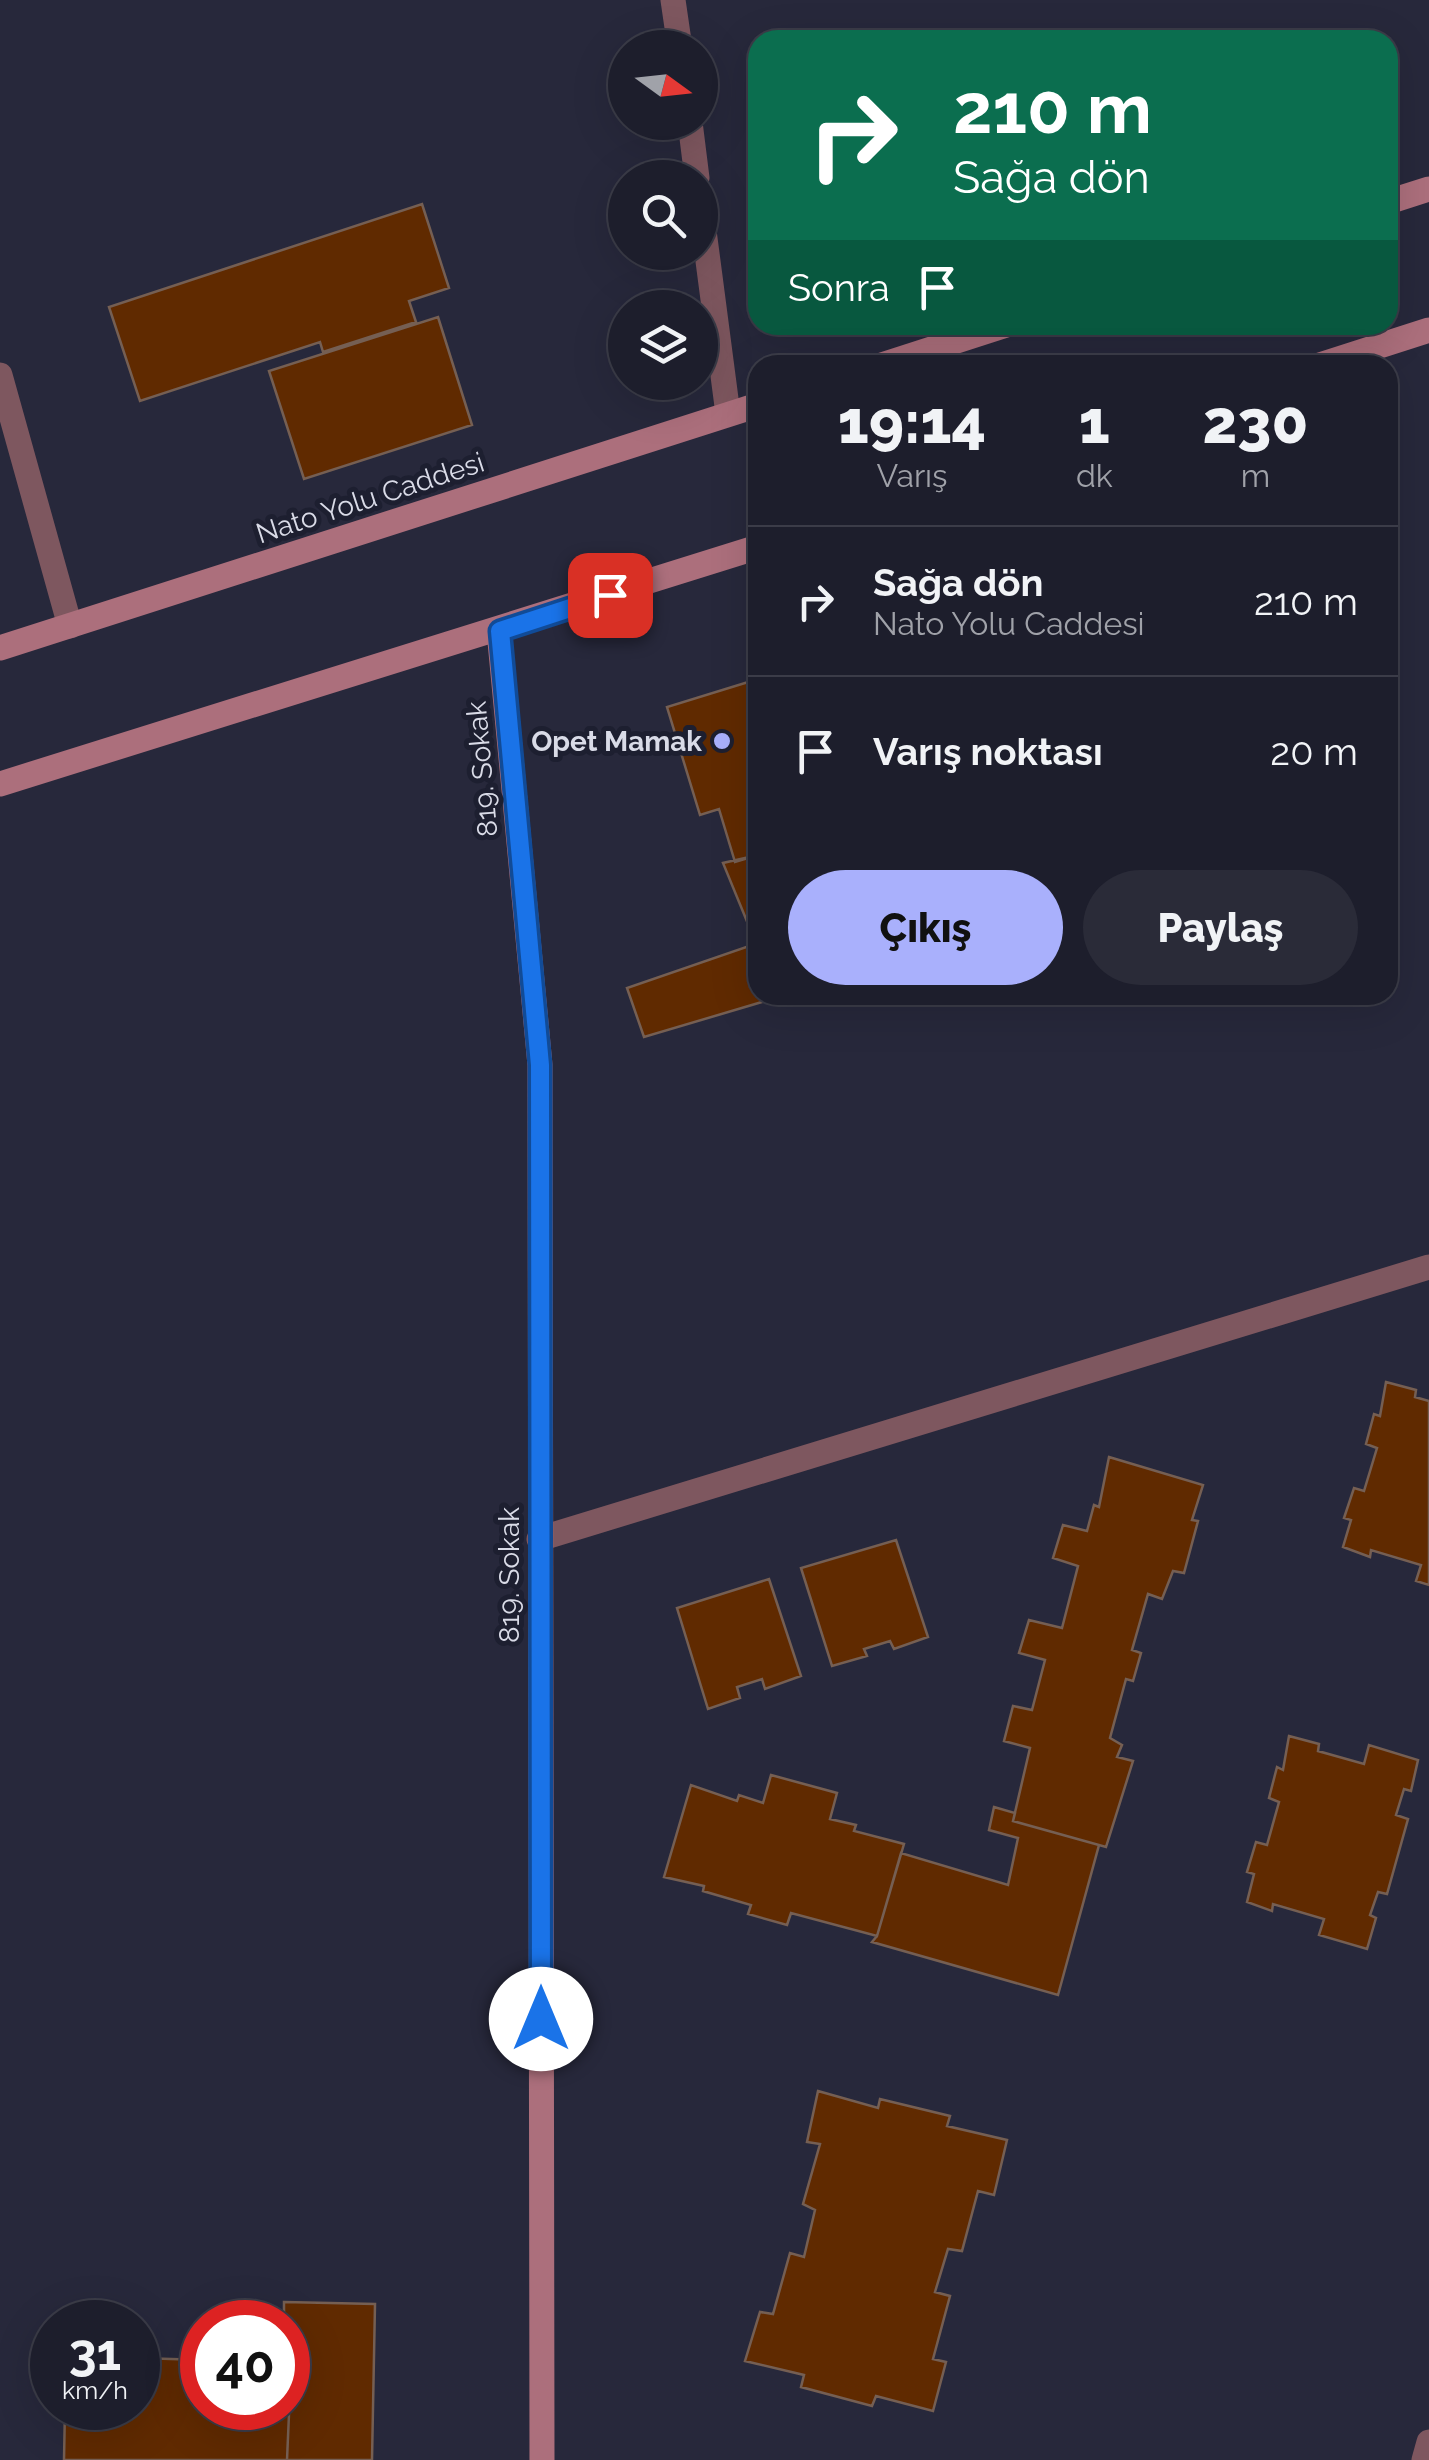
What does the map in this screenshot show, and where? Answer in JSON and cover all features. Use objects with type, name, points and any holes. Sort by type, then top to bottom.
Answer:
[{"type":"main road","points":[[1398,199],[1429,189]]},
{"type":"main road","points":[[1351,355],[1429,330]]},
{"type":"main road","points":[[913,355],[975,335]]},
{"type":"main road","name":"Nato Yolu Caddesi","points":[[0,648],[748,408]]},
{"type":"main road","points":[[0,784],[329,679],[500,631],[748,550]]},
{"type":"main road","name":"819. Sokak","points":[[500,631],[540,1065],[542,2460]]},
{"type":"street","points":[[674,0],[678,30]]},
{"type":"street","points":[[709,270],[728,414]]},
{"type":"street","points":[[0,375],[70,626]]},
{"type":"street","points":[[539,1539],[1429,1267]]},
{"type":"street","points":[[1424,2460],[1429,2442]]},
{"type":"building","points":[[422,204],[449,288],[409,301],[416,322],[323,352],[320,342],[140,401],[109,307]]},
{"type":"building","points":[[438,317],[472,425],[304,479],[269,371]]},
{"type":"building","points":[[748,682],[748,858],[735,862],[719,809],[700,815],[667,707]]},
{"type":"building","points":[[748,857],[748,924],[723,863]]},
{"type":"building","points":[[748,946],[748,1005],[752,1005],[644,1037],[627,988]]},
{"type":"building","points":[[1386,1382],[1416,1390],[1415,1397],[1429,1401],[1429,1585],[1416,1581],[1421,1565],[1371,1550],[1370,1557],[1343,1547],[1351,1520],[1344,1518],[1354,1488],[1364,1491],[1377,1448],[1366,1444],[1374,1414],[1380,1416]]},
{"type":"building","points":[[1109,1457],[1203,1485],[1192,1520],[1198,1521],[1184,1573],[1173,1571],[1162,1599],[1148,1594],[1132,1650],[1141,1653],[1133,1681],[1126,1679],[1110,1738],[1122,1745],[1117,1757],[1133,1761],[1106,1847],[1013,1821],[1030,1748],[1004,1741],[1013,1706],[1032,1710],[1045,1660],[1019,1653],[1029,1620],[1062,1628],[1078,1566],[1053,1558],[1063,1525],[1087,1531],[1094,1505],[1099,1507]]},
{"type":"building","points":[[896,1540],[928,1637],[894,1649],[890,1641],[864,1649],[867,1656],[832,1666],[801,1568]]},
{"type":"building","points":[[769,1579],[801,1676],[765,1689],[762,1679],[737,1687],[740,1698],[708,1709],[677,1608]]},
{"type":"building","points":[[1289,1736],[1319,1744],[1318,1751],[1364,1764],[1369,1745],[1418,1760],[1411,1791],[1404,1789],[1396,1815],[1408,1819],[1387,1894],[1378,1892],[1370,1915],[1376,1918],[1367,1949],[1319,1935],[1324,1919],[1273,1904],[1272,1911],[1247,1902],[1254,1874],[1247,1872],[1256,1842],[1267,1845],[1279,1802],[1269,1798],[1277,1767],[1283,1770]]},
{"type":"building","points":[[771,1775],[837,1793],[830,1819],[856,1825],[854,1831],[904,1844],[877,1936],[791,1913],[787,1925],[748,1914],[751,1905],[703,1891],[704,1886],[664,1877],[691,1785],[737,1801],[739,1795],[763,1803]]},
{"type":"building","points":[[994,1807],[1015,1813],[1013,1821],[1099,1845],[1058,1995],[872,1942],[901,1853],[1008,1885],[1018,1838],[989,1830]]},
{"type":"building","points":[[818,2091],[878,2108],[880,2099],[950,2116],[947,2126],[1007,2140],[994,2195],[978,2191],[962,2251],[948,2249],[935,2292],[950,2296],[933,2359],[946,2362],[933,2411],[876,2396],[872,2406],[801,2387],[804,2375],[745,2361],[760,2312],[773,2314],[790,2253],[804,2257],[815,2210],[803,2204],[820,2144],[807,2142]]},
{"type":"building","points":[[310,2303],[375,2304],[372,2460],[287,2460],[288,2430],[310,2430]]},
{"type":"building","points":[[160,2359],[180,2359],[180,2430],[288,2430],[287,2460],[64,2460],[65,2430],[160,2430]]},
{"type":"place","name":"Opet Mamak","points":[[722,741]]},
{"type":"route","points":[[541,2019],[540,1065],[500,631],[610,595]]}]
